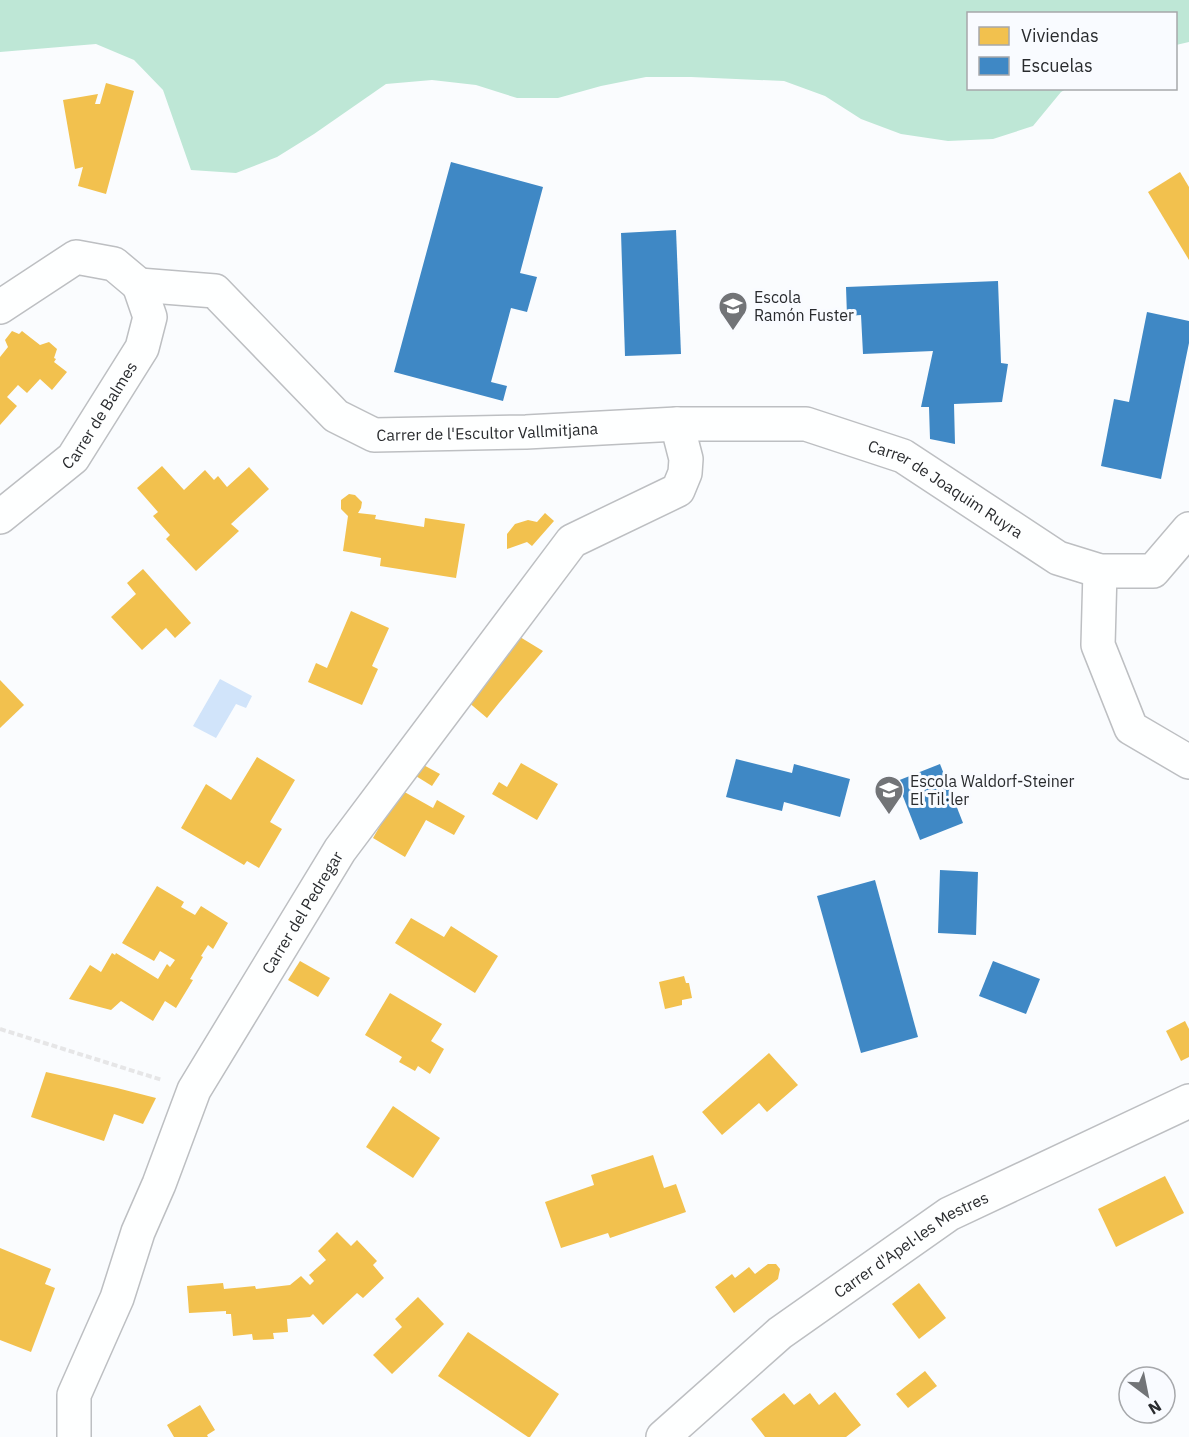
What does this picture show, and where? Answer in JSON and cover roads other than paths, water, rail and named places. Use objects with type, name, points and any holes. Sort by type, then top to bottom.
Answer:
[{"type":"street","points":[[0,308],[76,257],[114,264],[139,285]]},
{"type":"street","name":"Carrer de l'Escultor Vallmitjana","points":[[139,285],[215,291],[336,416],[374,435],[526,432],[677,424]]},
{"type":"street","name":"Carrer de Balmes","points":[[0,517],[73,458],[142,348],[150,317],[139,285]]},
{"type":"street","name":"Carrer del Pedregar","points":[[74,1437],[74,1395],[117,1298],[138,1232],[159,1184],[194,1090],[340,850],[572,541],[678,490],[685,473],[686,459],[677,424]]},
{"type":"street","name":"Carrer de Joaquim Ruyra","points":[[677,424],[806,424],[903,456],[1058,558],[1101,571],[1153,571],[1189,529]]},
{"type":"street","points":[[1101,571],[1098,645],[1131,728],[1189,762]]},
{"type":"street","name":"Carrer d'Apel·les Mestres","points":[[663,1437],[780,1333],[949,1214],[1189,1101]]},
{"type":"water","points":[[220,679],[252,696],[246,708],[236,704],[216,738],[193,726]]},
{"type":"place","name":"Escola Ramón Fuster","points":[[733,332]]},
{"type":"place","name":"Escola Waldorf-Steiner El Til·ler","points":[[889,816]]}]
